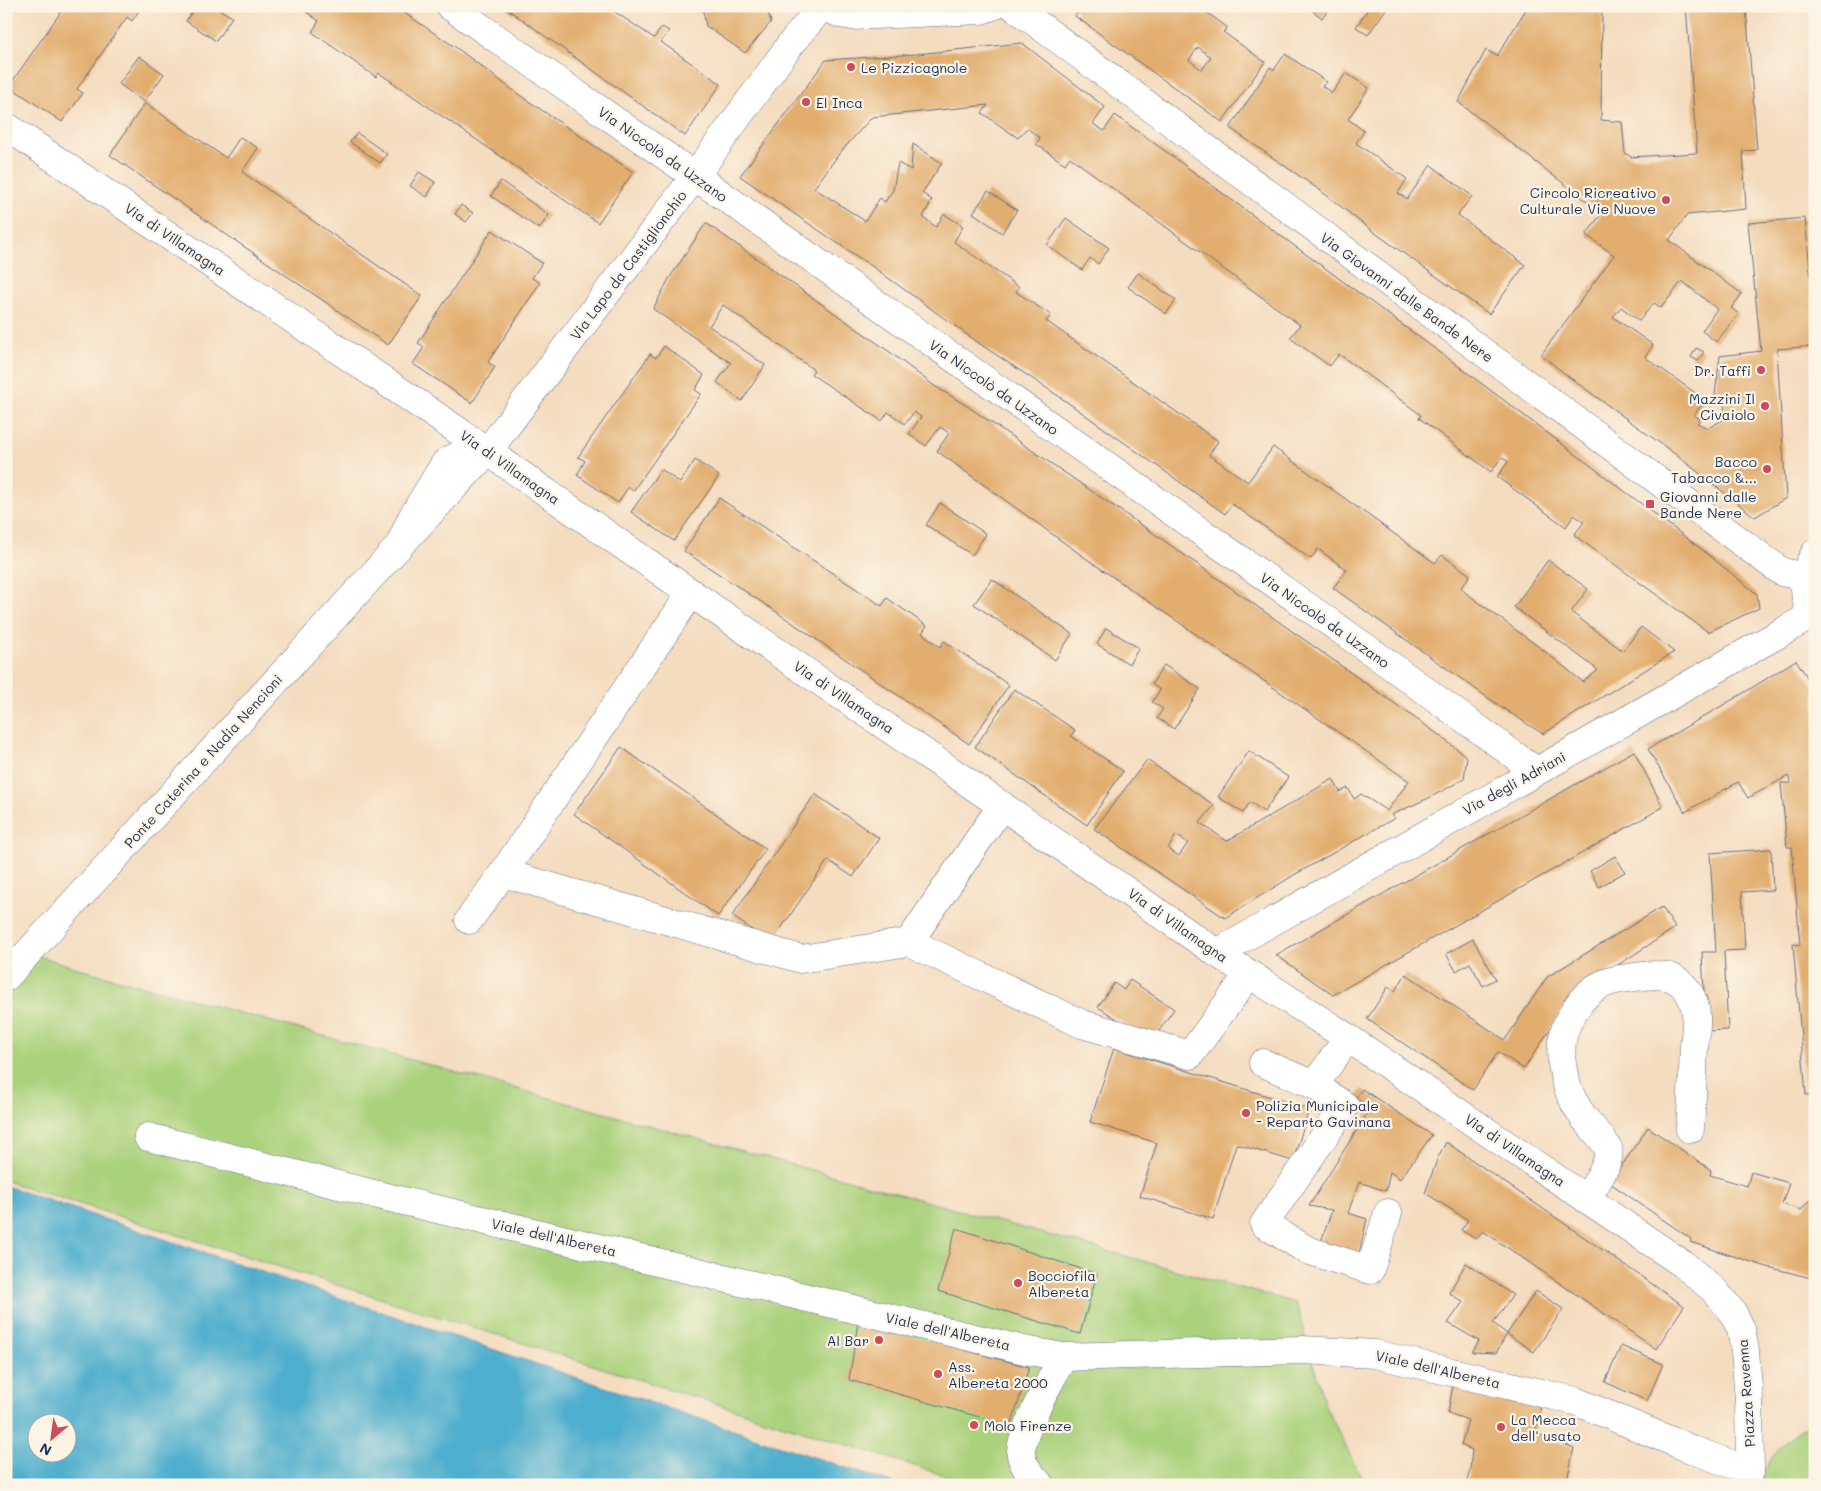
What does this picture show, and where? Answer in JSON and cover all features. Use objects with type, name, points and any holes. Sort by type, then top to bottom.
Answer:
[{"type":"street","name":"Via Niccolò da Uzzano","points":[[450,6],[1379,657],[1536,771]]},
{"type":"street","name":"Via Lapo da Castiglionchio","points":[[487,452],[695,176],[790,45],[823,6]]},
{"type":"street","points":[[823,6],[840,14],[852,16],[981,10],[993,6]]},
{"type":"street","name":"Via Giovanni dalle Bande Nere","points":[[1013,6],[1782,572],[1810,565]]},
{"type":"street","name":"Via di Villamagna","points":[[6,126],[487,452],[1217,953],[1348,1038],[1683,1264]]},
{"type":"street","name":"Ponte Caterina e Nadia Nencioni","points":[[6,977],[487,452]]},
{"type":"street","points":[[1810,565],[1804,586],[1813,618]]},
{"type":"street","points":[[469,920],[503,873],[691,593]]},
{"type":"street","name":"Via degli Adriani","points":[[1217,953],[1536,771],[1813,618]]},
{"type":"street","points":[[909,942],[1002,804]]},
{"type":"street","points":[[503,873],[801,960],[909,942],[1082,1024],[1190,1055],[1248,974]]},
{"type":"street","points":[[1586,1199],[1605,1167],[1608,1158],[1608,1148],[1581,1114],[1566,1083],[1562,1042],[1569,1019],[1594,987],[1612,979],[1660,974],[1672,978],[1689,992],[1696,1013],[1690,1129]]},
{"type":"street","points":[[1314,1085],[1348,1038]]},
{"type":"street","points":[[1263,1063],[1314,1085],[1345,1106],[1264,1224],[1307,1250],[1370,1270],[1388,1213]]},
{"type":"street","name":"Viale dell'Albereta","points":[[148,1137],[378,1195],[1063,1358],[1302,1350],[1375,1354],[1575,1401],[1693,1450],[1748,1478]]},
{"type":"street","name":"Piazza Ravenna","points":[[1683,1264],[1720,1298],[1733,1313],[1741,1329],[1749,1399],[1748,1478]]},
{"type":"street","points":[[1040,1485],[1028,1471],[1021,1456],[1022,1443],[1036,1410],[1063,1358]]},
{"type":"green space","points":[[6,946],[91,972],[1296,1303],[1325,1405],[1365,1485],[975,1485],[6,1181]]},
{"type":"green space","points":[[1815,1423],[1815,1485],[1761,1485],[1768,1464],[1780,1447],[1796,1434]]},
{"type":"water","points":[[6,1186],[897,1485],[6,1485]]},
{"type":"building","points":[[65,6],[142,6],[132,21],[127,17],[77,89],[83,93],[62,122],[9,86]]},
{"type":"building","points":[[196,6],[214,6],[232,17],[216,41],[186,21]]},
{"type":"building","points":[[298,6],[394,6],[458,49],[518,94],[633,172],[598,223],[379,73],[376,77],[312,32],[319,21]]},
{"type":"building","points":[[503,6],[606,6],[654,38],[662,27],[669,31],[661,42],[721,84],[685,136]]},
{"type":"building","points":[[702,6],[766,6],[771,22],[745,53],[706,26]]},
{"type":"building","points":[[1070,6],[1198,6],[1228,28],[1223,32],[1265,62],[1222,122],[1075,16],[1078,12]],"holes":[[[1198,47],[1211,57],[1202,70],[1189,60]]]},
{"type":"building","points":[[1306,6],[1331,6],[1322,18]]},
{"type":"building","points":[[1370,6],[1388,6],[1368,35],[1356,27]]},
{"type":"building","points":[[1528,6],[1602,6],[1601,120],[1622,122],[1625,153],[1631,157],[1697,153],[1686,6],[1746,6],[1757,150],[1743,151],[1746,209],[1687,215],[1669,240],[1742,294],[1731,308],[1739,314],[1716,342],[1702,331],[1717,309],[1682,281],[1661,308],[1654,303],[1639,321],[1621,307],[1613,317],[1653,345],[1645,357],[1705,400],[1694,415],[1700,419],[1697,423],[1708,428],[1725,419],[1724,403],[1714,402],[1720,356],[1761,351],[1748,223],[1805,218],[1815,322],[1815,346],[1777,349],[1786,498],[1755,517],[1675,454],[1541,355],[1614,255],[1586,235],[1602,213],[1458,102],[1486,50],[1497,56]]},
{"type":"building","points":[[1022,43],[1105,107],[1093,124],[1104,131],[1115,115],[1165,151],[1453,362],[1700,548],[1757,594],[1759,608],[1708,632],[1574,535],[1584,522],[1574,515],[1566,527],[1497,477],[1508,462],[1502,457],[1491,472],[1419,418],[1421,415],[1339,354],[1330,366],[1290,338],[1300,325],[1070,157],[1065,164],[1036,144],[1040,138],[1027,128],[1018,138],[982,113],[988,105],[872,117],[839,154],[814,188],[865,221],[880,198],[885,202],[893,190],[898,163],[911,170],[913,144],[942,163],[922,193],[932,200],[923,217],[936,227],[944,214],[963,226],[954,242],[1019,287],[1016,292],[1051,315],[1046,321],[1218,441],[1209,455],[1248,482],[1273,447],[1435,563],[1442,555],[1470,575],[1461,588],[1466,593],[1583,682],[1598,670],[1514,607],[1548,560],[1588,589],[1571,612],[1623,651],[1641,627],[1674,652],[1543,734],[1501,707],[1333,588],[1347,570],[1318,549],[1311,559],[1232,504],[1225,514],[1057,395],[980,344],[873,267],[740,176],[826,60],[917,54]]},
{"type":"building","points":[[1285,54],[1327,82],[1322,86],[1332,93],[1346,73],[1369,88],[1348,119],[1364,131],[1356,143],[1407,179],[1398,193],[1407,199],[1431,165],[1472,196],[1458,215],[1525,265],[1489,314],[1371,230],[1321,191],[1230,128],[1270,67],[1274,70]]},
{"type":"building","points":[[139,56],[164,74],[144,102],[119,84]]},
{"type":"building","points":[[145,103],[226,158],[240,137],[258,148],[242,172],[422,296],[388,345],[110,155]]},
{"type":"building","points":[[357,133],[387,154],[380,163],[350,142]]},
{"type":"building","points":[[419,172],[435,182],[427,197],[410,186]]},
{"type":"building","points":[[501,181],[549,215],[539,229],[491,196]]},
{"type":"building","points":[[988,191],[1017,210],[1002,233],[973,213]]},
{"type":"building","points":[[461,205],[473,213],[466,222],[455,214]]},
{"type":"building","points":[[1066,218],[1109,248],[1098,264],[1090,258],[1082,270],[1047,245]]},
{"type":"building","points":[[706,223],[887,350],[933,385],[967,406],[1156,535],[1432,730],[1467,757],[1464,779],[1431,797],[1391,815],[1395,818],[1294,875],[1225,918],[1094,829],[1147,760],[1214,805],[1200,823],[1227,841],[1333,779],[1340,792],[1348,788],[1354,799],[1361,794],[1387,811],[1409,781],[1084,557],[937,451],[949,433],[940,427],[926,446],[909,434],[921,417],[914,412],[905,424],[888,412],[882,421],[811,374],[814,370],[723,305],[709,326],[765,365],[742,401],[717,382],[731,363],[653,309],[669,279]],"holes":[[[1176,835],[1188,843],[1179,856],[1168,849]]]},
{"type":"building","points":[[492,230],[542,263],[532,278],[540,283],[488,362],[495,367],[472,403],[413,364],[424,347],[418,343]]},
{"type":"building","points":[[1138,273],[1176,300],[1166,314],[1128,287]]},
{"type":"building","points":[[664,346],[704,375],[695,390],[701,394],[633,491],[628,487],[618,503],[577,475],[585,461],[578,457],[650,354],[656,358]]},
{"type":"building","points":[[1696,348],[1704,352],[1698,361],[1691,357]]},
{"type":"building","points":[[695,460],[719,476],[674,541],[631,512],[661,469],[680,483]]},
{"type":"building","points":[[719,498],[882,606],[887,598],[927,626],[922,633],[940,647],[944,641],[1009,685],[969,744],[684,551]]},
{"type":"building","points":[[940,503],[986,534],[972,555],[926,525]]},
{"type":"building","points":[[992,579],[1072,634],[1055,660],[974,604]]},
{"type":"building","points":[[1106,628],[1139,648],[1129,664],[1097,644]]},
{"type":"building","points":[[1796,660],[1815,689],[1815,1094],[1806,1095],[1793,944],[1800,945],[1792,847],[1787,847],[1781,783],[1791,783],[1788,776],[1748,798],[1738,782],[1685,812],[1648,749]]},
{"type":"building","points":[[1164,665],[1200,689],[1174,729],[1157,718],[1163,709],[1152,702],[1160,690],[1152,684]]},
{"type":"building","points":[[1014,689],[1075,730],[1071,736],[1123,771],[1087,825],[975,747]]},
{"type":"building","points":[[621,747],[766,849],[718,916],[574,814]]},
{"type":"building","points":[[1249,751],[1288,777],[1264,812],[1250,802],[1243,813],[1218,797]]},
{"type":"building","points":[[1634,751],[1663,807],[1333,995],[1276,955]]},
{"type":"building","points":[[815,794],[879,838],[853,877],[828,860],[771,943],[732,916]]},
{"type":"building","points":[[1771,849],[1773,890],[1742,892],[1745,950],[1724,951],[1728,1030],[1706,1031],[1702,952],[1716,952],[1710,853]]},
{"type":"building","points":[[1615,856],[1625,872],[1599,887],[1590,871]]},
{"type":"building","points":[[1662,907],[1675,928],[1573,994],[1524,1069],[1498,1052],[1473,1090],[1367,1019],[1388,987],[1395,991],[1406,974],[1505,1040],[1547,977]]},
{"type":"building","points":[[1473,939],[1496,979],[1483,986],[1470,963],[1456,971],[1446,954]]},
{"type":"building","points":[[1130,980],[1174,1009],[1152,1041],[1098,1007],[1114,983],[1124,990]]},
{"type":"building","points":[[1114,1048],[1309,1109],[1293,1161],[1236,1144],[1213,1219],[1140,1196],[1157,1143],[1090,1122]]},
{"type":"building","points":[[1362,1089],[1432,1135],[1400,1179],[1390,1172],[1386,1191],[1359,1182],[1348,1213],[1367,1219],[1358,1258],[1320,1245],[1332,1210],[1309,1206],[1370,1109],[1356,1097]]},
{"type":"building","points":[[1648,1127],[1711,1170],[1710,1175],[1747,1186],[1751,1172],[1789,1183],[1782,1204],[1801,1210],[1815,1194],[1815,1279],[1764,1266],[1690,1242],[1691,1239],[1610,1183]]},
{"type":"building","points":[[1446,1142],[1684,1306],[1656,1349],[1483,1231],[1476,1239],[1461,1230],[1468,1220],[1425,1193],[1438,1157]]},
{"type":"building","name":"Bocciofila Albereta","points":[[956,1228],[1097,1274],[1080,1334],[938,1291]]},
{"type":"building","points":[[1466,1263],[1513,1295],[1493,1323],[1507,1334],[1496,1353],[1472,1352],[1479,1341],[1448,1323],[1463,1302],[1449,1293]]},
{"type":"building","points":[[1536,1291],[1563,1309],[1534,1352],[1507,1334]]},
{"type":"building","name":"Ass. Albereta 2000","points":[[858,1322],[1029,1367],[1011,1426],[849,1380]]},
{"type":"building","points":[[1621,1346],[1663,1364],[1647,1401],[1605,1382]]},
{"type":"building","name":"La Mecca dell' usato","points":[[1454,1380],[1542,1402],[1535,1433],[1574,1448],[1566,1485],[1466,1485],[1472,1450],[1461,1445],[1468,1420],[1448,1413]]},
{"type":"place","name":"Le Pizzicagnole","points":[[851,67]]},
{"type":"place","name":"El Inca","points":[[806,102]]},
{"type":"place","name":"Circolo Ricreativo Culturale Vie Nuove","points":[[1666,200]]},
{"type":"place","name":"Dr. Taffi","points":[[1761,370]]},
{"type":"place","name":"Mazzini Il Civaiolo","points":[[1765,406]]},
{"type":"place","name":"Bacco Tabacco &...","points":[[1767,469]]},
{"type":"place","name":"Giovanni dalle Bande Nere","points":[[1650,504]]},
{"type":"place","name":"Polizia Municipale - Reparto Gavinana","points":[[1246,1113]]},
{"type":"place","name":"Bocciofila Albereta","points":[[1018,1283]]},
{"type":"place","name":"Al Bar","points":[[879,1340]]},
{"type":"place","name":"Ass. Albereta 2000","points":[[938,1374]]},
{"type":"place","name":"Molo Firenze","points":[[974,1425]]},
{"type":"place","name":"La Mecca dell' usato","points":[[1501,1427]]}]
